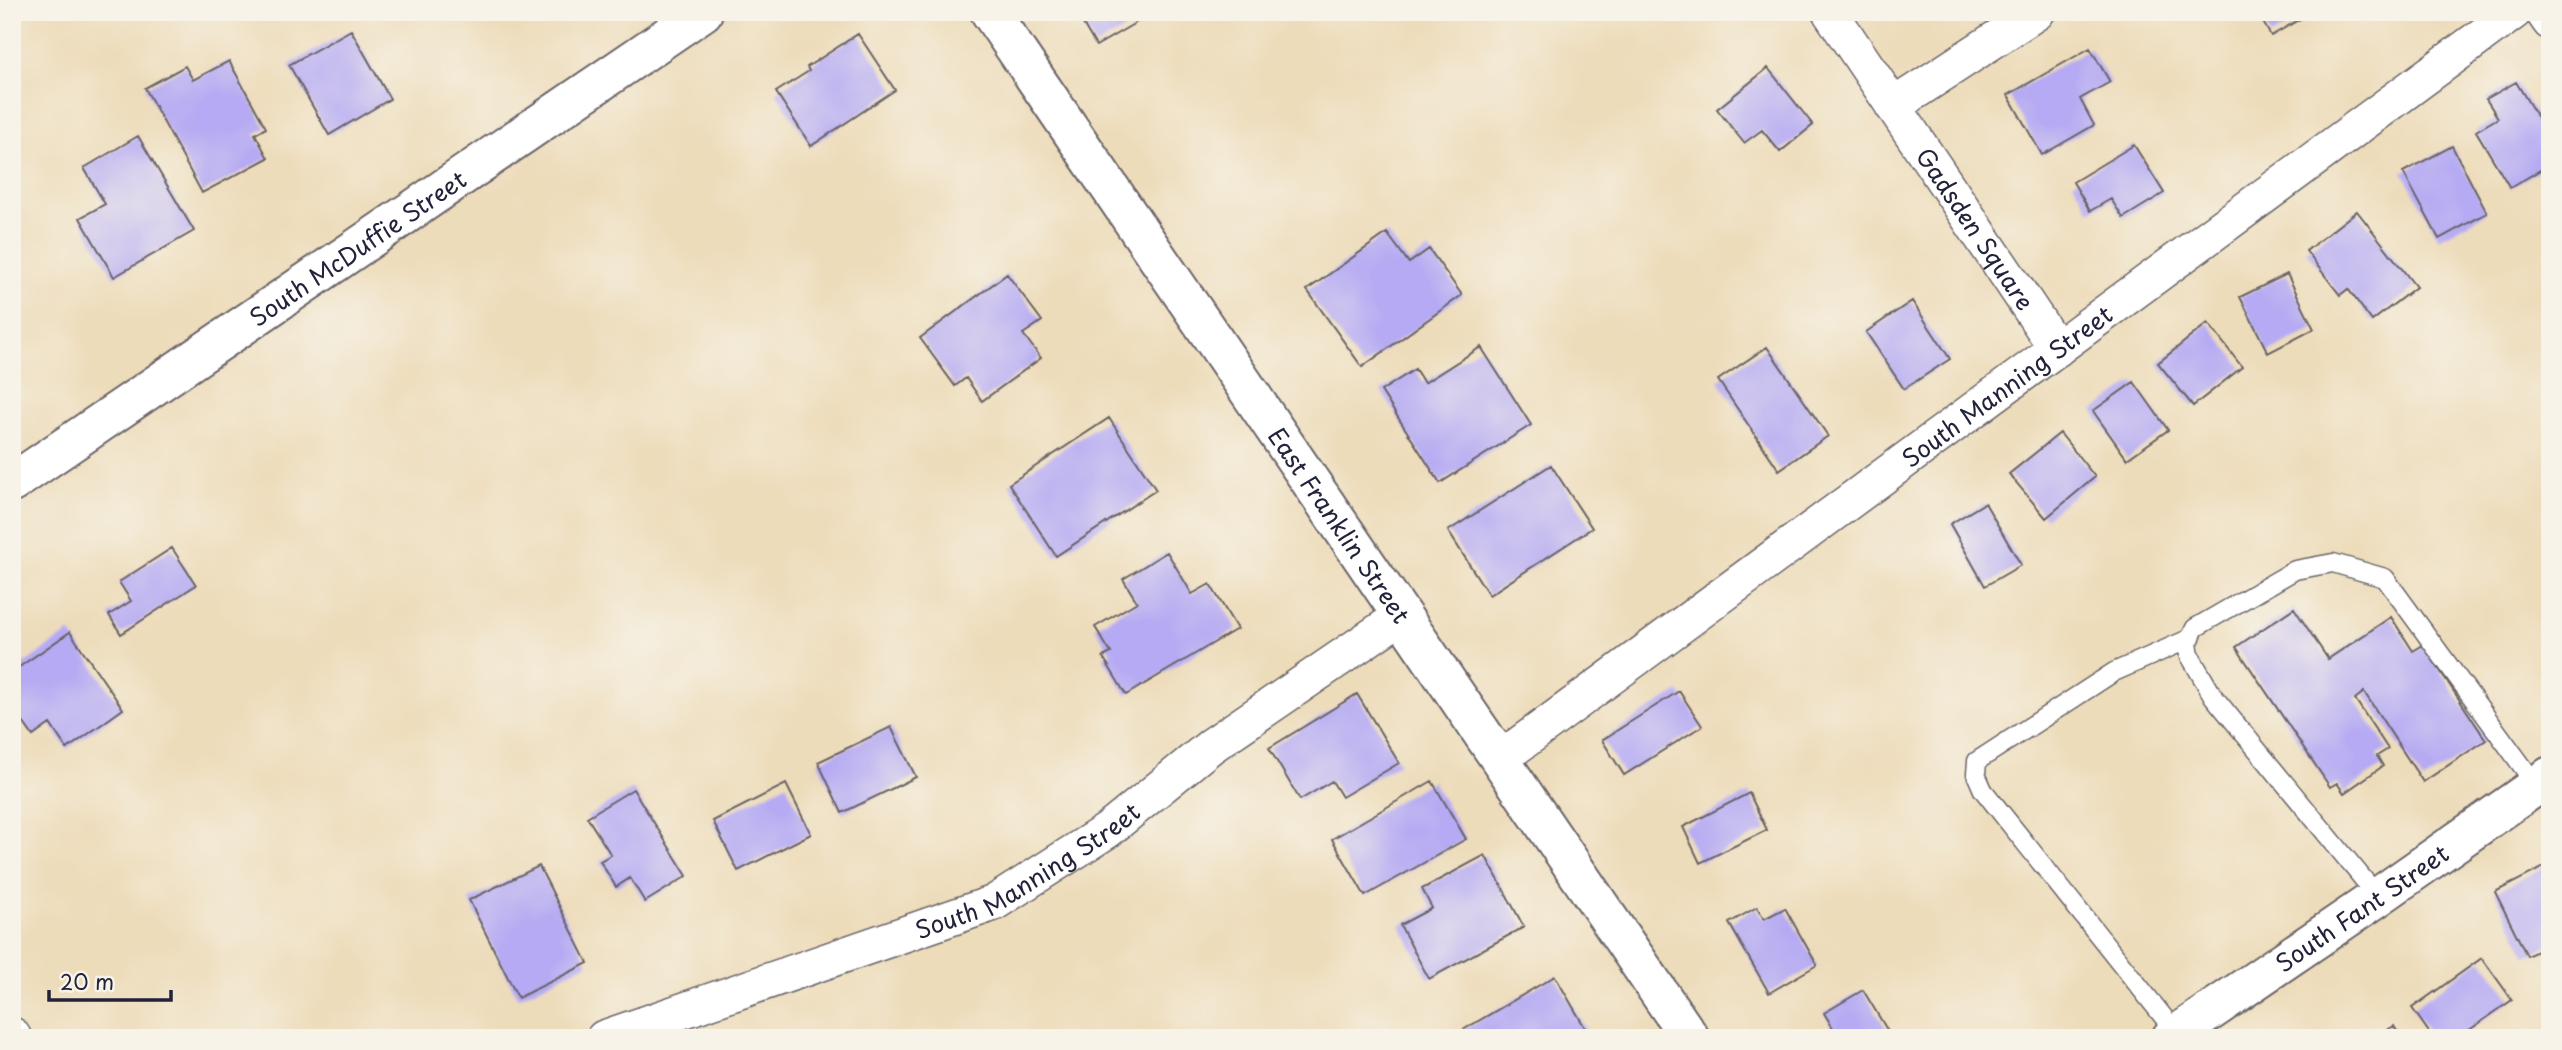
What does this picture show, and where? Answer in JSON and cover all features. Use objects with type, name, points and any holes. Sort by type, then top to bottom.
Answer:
[{"type":"street","name":"South McDuffie Street","points":[[12,483],[703,12]]},
{"type":"street","name":"East Franklin Street","points":[[990,12],[1690,1038]]},
{"type":"street","name":"Gadsden Square","points":[[1830,12],[2057,349]]},
{"type":"street","points":[[1893,106],[2037,12]]},
{"type":"street","name":"South Manning Street","points":[[1501,758],[2514,12]]},
{"type":"street","points":[[2543,12],[2550,22]]},
{"type":"street","name":"South Manning Street","points":[[604,1038],[994,903],[1108,830],[1211,746],[1403,615]]},
{"type":"street","name":"South Fant Street","points":[[2174,1036],[2543,780]]},
{"type":"lane","points":[[2378,897],[2213,696],[2190,656],[2188,643],[2195,628],[2295,570],[2333,563],[2385,578],[2543,780]]},
{"type":"lane","points":[[2174,1036],[1983,790],[1976,774],[1977,761],[2113,672],[2190,638]]},
{"type":"building","points":[[1076,12],[1154,12],[1096,46]]},
{"type":"building","points":[[2257,12],[2312,12],[2271,36]]},
{"type":"building","points":[[351,30],[390,99],[329,135],[289,65]]},
{"type":"building","points":[[858,34],[895,90],[811,146],[776,92],[809,71],[807,67]]},
{"type":"building","points":[[2090,48],[2110,82],[2080,99],[2094,125],[2042,155],[2008,95]]},
{"type":"building","points":[[229,61],[266,128],[255,134],[268,158],[202,193],[145,88],[185,66],[193,80]]},
{"type":"building","points":[[1768,68],[1813,125],[1780,152],[1762,130],[1744,143],[1717,109]]},
{"type":"building","points":[[2516,82],[2550,138],[2550,164],[2510,188],[2476,131],[2498,118],[2486,99]]},
{"type":"building","points":[[138,136],[194,231],[114,277],[80,218],[105,204],[84,168]]},
{"type":"building","points":[[2134,145],[2164,193],[2123,218],[2111,199],[2090,211],[2073,182]]},
{"type":"building","points":[[2452,146],[2487,213],[2439,239],[2403,172]]},
{"type":"building","points":[[2357,211],[2416,287],[2372,321],[2348,289],[2340,295],[2306,251]]},
{"type":"building","points":[[1387,233],[1409,263],[1429,249],[1462,295],[1362,367],[1307,290]]},
{"type":"building","points":[[1007,274],[1042,321],[1023,334],[1041,358],[982,401],[966,378],[955,386],[920,338]]},
{"type":"building","points":[[2287,274],[2314,329],[2268,353],[2240,297]]},
{"type":"building","points":[[1912,301],[1950,359],[1904,389],[1866,332]]},
{"type":"building","points":[[2208,323],[2242,367],[2193,406],[2158,363]]},
{"type":"building","points":[[1481,347],[1531,425],[1440,483],[1381,391],[1415,369],[1424,383]]},
{"type":"building","points":[[1767,347],[1828,436],[1779,470],[1718,380]]},
{"type":"building","points":[[2134,382],[2168,430],[2127,459],[2093,411]]},
{"type":"building","points":[[1109,418],[1156,490],[1056,556],[1009,484]]},
{"type":"building","points":[[2060,433],[2095,477],[2046,518],[2009,474]]},
{"type":"building","points":[[1551,465],[1592,528],[1489,595],[1448,531]]},
{"type":"building","points":[[1985,503],[2021,565],[1985,586],[1950,524]]},
{"type":"building","points":[[172,548],[196,585],[121,634],[109,615],[131,601],[119,582]]},
{"type":"building","points":[[1167,552],[1192,594],[1210,584],[1237,629],[1126,695],[1103,657],[1111,653],[1095,627],[1137,602],[1123,579]]},
{"type":"building","points":[[2294,608],[2328,659],[2391,617],[2413,651],[2423,645],[2486,740],[2423,782],[2364,692],[2355,699],[2388,749],[2377,756],[2383,766],[2344,793],[2337,783],[2330,787],[2236,647]]},
{"type":"building","points":[[70,632],[123,709],[67,749],[50,724],[33,736],[12,706],[12,672]]},
{"type":"building","points":[[1679,691],[1702,726],[1624,775],[1602,740]]},
{"type":"building","points":[[1357,694],[1399,763],[1342,797],[1332,781],[1300,800],[1269,748]]},
{"type":"building","points":[[891,727],[916,777],[842,813],[818,762]]},
{"type":"building","points":[[1432,781],[1466,839],[1365,896],[1332,839]]},
{"type":"building","points":[[786,784],[811,834],[738,871],[713,821]]},
{"type":"building","points":[[633,789],[687,876],[645,902],[630,878],[616,887],[600,861],[611,855],[587,817]]},
{"type":"building","points":[[1749,793],[1767,830],[1700,863],[1683,827]]},
{"type":"building","points":[[1485,855],[1524,927],[1429,979],[1400,925],[1432,908],[1422,889]]},
{"type":"building","points":[[2550,864],[2550,945],[2527,956],[2495,892]]},
{"type":"building","points":[[539,866],[588,963],[518,998],[469,900]]},
{"type":"building","points":[[1757,907],[1764,919],[1785,908],[1817,965],[1769,993],[1729,923]]},
{"type":"building","points":[[2482,958],[2512,1000],[2458,1038],[2433,1038],[2412,1008]]},
{"type":"building","points":[[1555,976],[1591,1038],[1468,1038],[1463,1030]]},
{"type":"building","points":[[1863,990],[1892,1038],[1839,1038],[1824,1013]]},
{"type":"building","points":[[2394,1026],[2401,1038],[2373,1038]]}]
